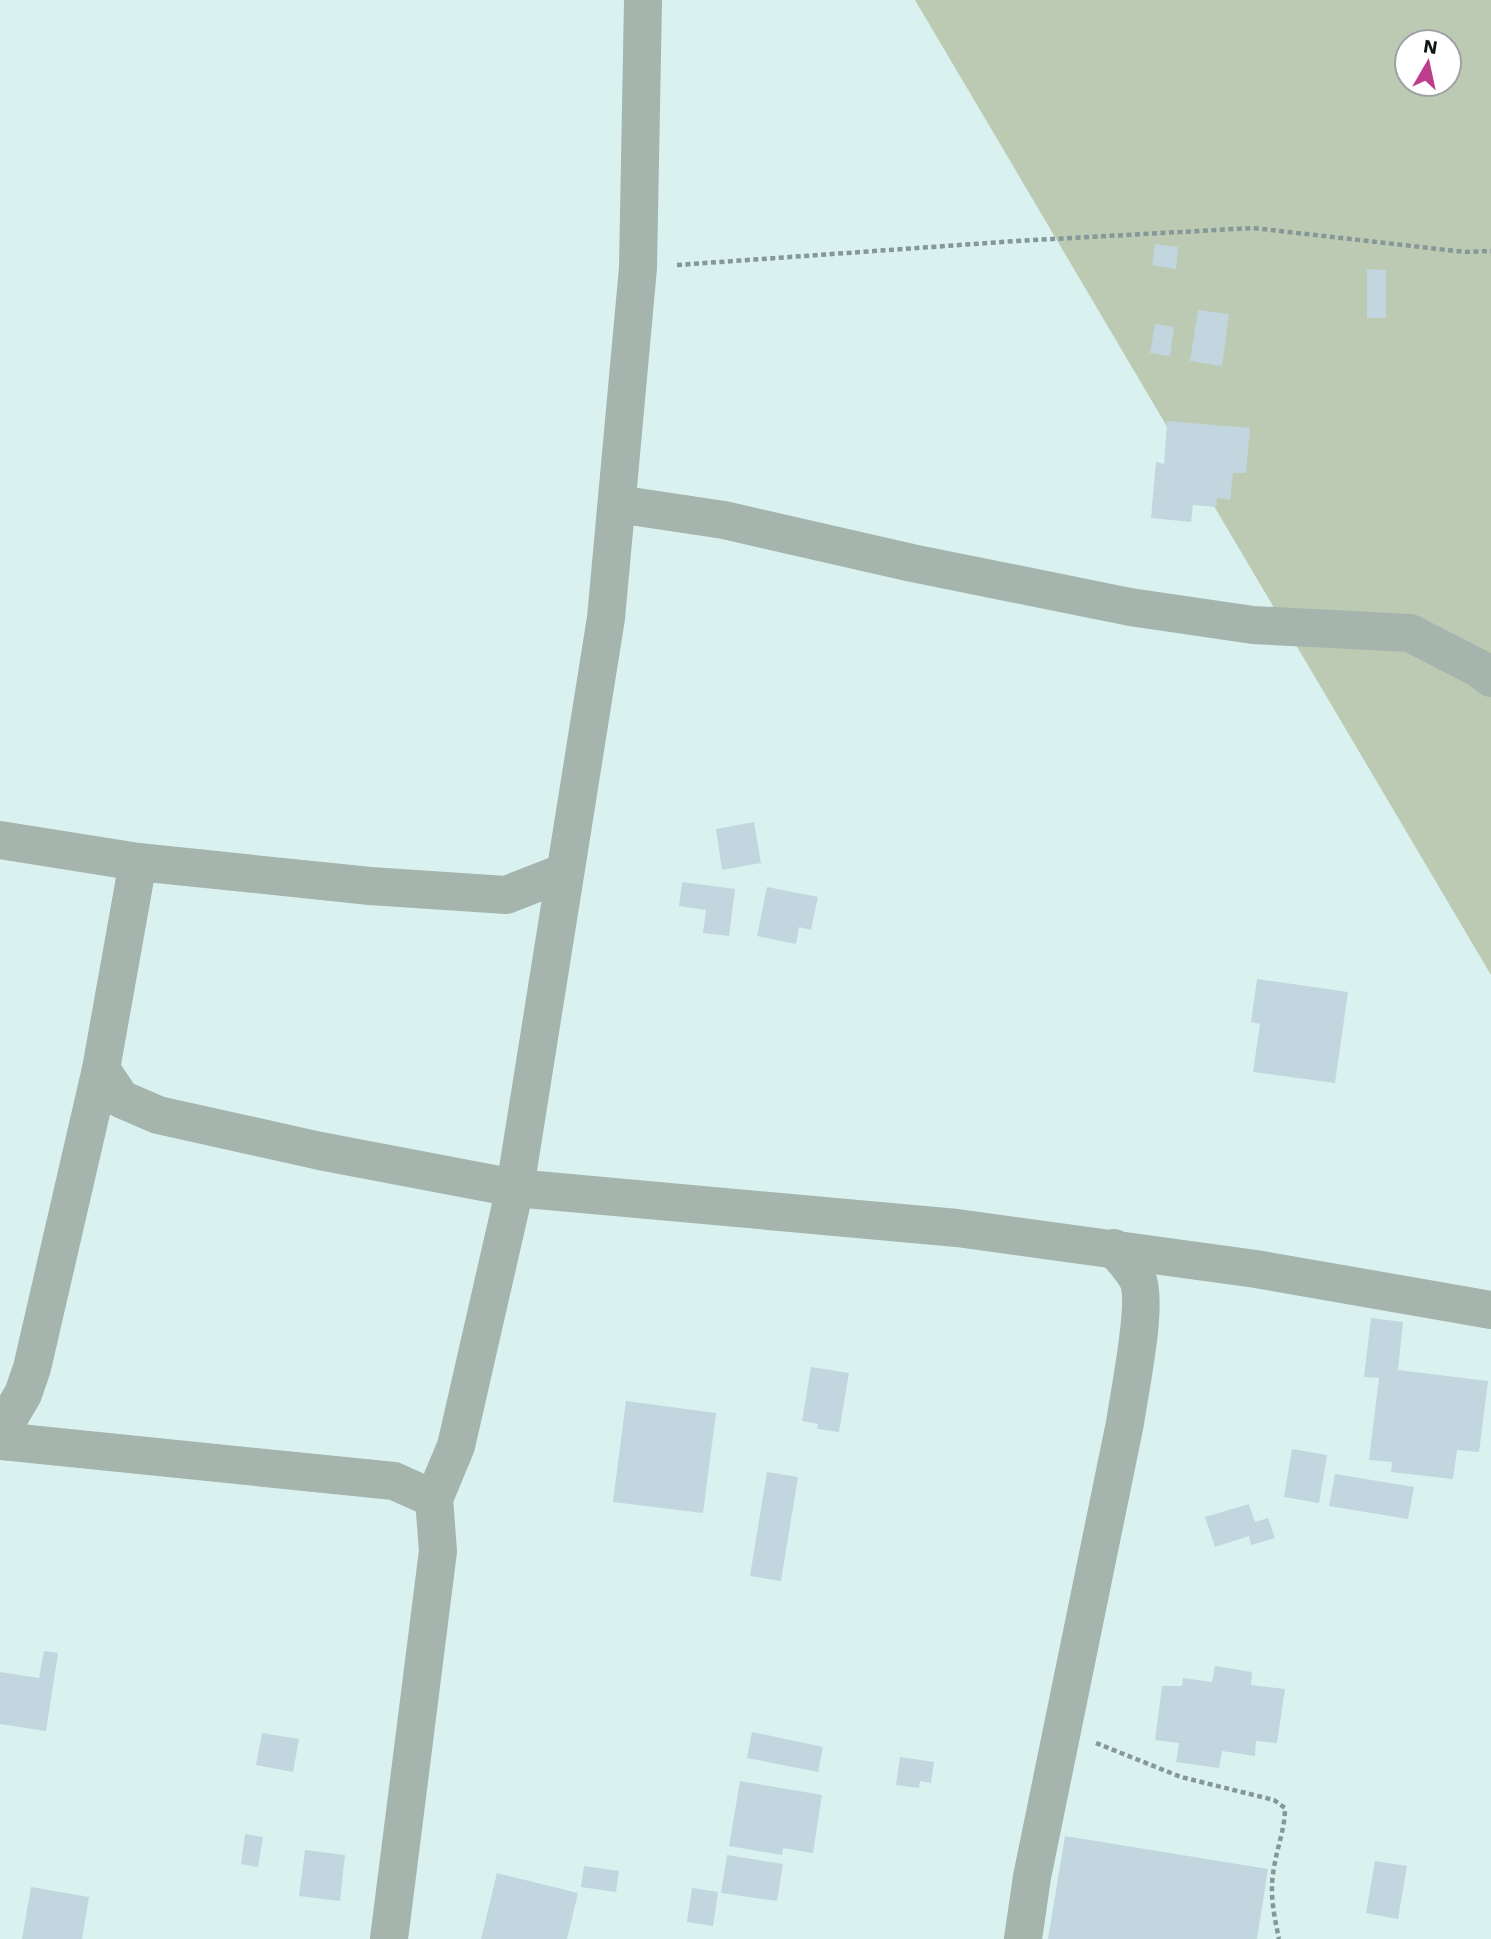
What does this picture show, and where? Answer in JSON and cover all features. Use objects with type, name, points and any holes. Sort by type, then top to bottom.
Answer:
[{"type":"street","points":[[389,1939],[438,1551],[434,1499],[456,1446],[515,1188],[606,618],[638,268],[643,0]]},
{"type":"street","points":[[617,504],[724,520],[912,563],[1130,607],[1252,625],[1410,633],[1480,668],[1491,678]]},
{"type":"street","points":[[0,840],[138,862],[370,886],[506,895],[565,872]]},
{"type":"street","points":[[0,1433],[23,1394],[32,1368],[101,1069],[138,862]]},
{"type":"street","points":[[506,895],[555,934]]},
{"type":"street","points":[[101,1069],[121,1100],[158,1115],[294,1146],[515,1188],[957,1228],[1256,1269],[1491,1310]]},
{"type":"street","points":[[1023,1939],[1032,1877],[1125,1423],[1141,1306],[1138,1279],[1114,1248]]},
{"type":"street","points":[[0,1441],[394,1481],[434,1499]]},
{"type":"path","points":[[638,268],[1002,242],[1253,228],[1465,252],[1491,251]]},
{"type":"path","points":[[1063,1728],[1181,1777],[1273,1800],[1285,1808],[1271,1893],[1279,1939]]},
{"type":"green space","points":[[915,0],[1491,0],[1491,975]]},
{"type":"building","points":[[1155,244],[1178,247],[1176,269],[1152,265]]},
{"type":"building","points":[[1367,269],[1386,270],[1386,318],[1367,318]]},
{"type":"building","points":[[1198,310],[1229,314],[1222,366],[1190,361]]},
{"type":"building","points":[[1155,324],[1174,327],[1170,356],[1150,353]]},
{"type":"building","points":[[1167,421],[1250,428],[1246,473],[1233,473],[1230,500],[1217,498],[1216,507],[1193,505],[1191,522],[1151,518],[1156,462],[1164,464]]},
{"type":"building","points":[[754,822],[761,863],[722,870],[716,829]]},
{"type":"building","points":[[682,882],[735,889],[729,936],[703,933],[706,910],[679,906]]},
{"type":"building","points":[[767,887],[818,897],[811,930],[799,927],[796,944],[757,936]]},
{"type":"building","points":[[1257,979],[1348,992],[1335,1083],[1253,1072],[1260,1024],[1251,1022]]},
{"type":"building","points":[[1371,1318],[1403,1322],[1398,1370],[1488,1381],[1479,1452],[1457,1450],[1453,1479],[1391,1472],[1392,1462],[1369,1460],[1379,1378],[1364,1377]]},
{"type":"building","points":[[811,1367],[849,1373],[839,1432],[817,1429],[818,1424],[802,1421]]},
{"type":"building","points":[[626,1401],[716,1413],[703,1513],[613,1502]]},
{"type":"building","points":[[1292,1449],[1327,1455],[1319,1503],[1284,1497]]},
{"type":"building","points":[[767,1472],[798,1477],[781,1581],[750,1576]]},
{"type":"building","points":[[1335,1474],[1414,1487],[1408,1519],[1329,1506]]},
{"type":"building","points":[[1249,1504],[1255,1522],[1268,1518],[1275,1538],[1251,1545],[1249,1536],[1215,1547],[1205,1517]]},
{"type":"building","points":[[44,1651],[58,1653],[46,1731],[0,1724],[0,1672],[39,1678]]},
{"type":"building","points":[[1215,1666],[1252,1672],[1251,1685],[1285,1689],[1277,1743],[1256,1741],[1255,1756],[1222,1751],[1219,1768],[1176,1762],[1179,1743],[1155,1740],[1162,1686],[1182,1686],[1183,1678],[1212,1682]]},
{"type":"building","points":[[752,1732],[823,1747],[818,1772],[747,1758]]},
{"type":"building","points":[[262,1733],[299,1739],[293,1772],[256,1765]]},
{"type":"building","points":[[900,1757],[934,1762],[931,1783],[920,1781],[919,1788],[896,1785]]},
{"type":"building","points":[[740,1781],[822,1795],[813,1853],[783,1848],[782,1855],[729,1846]]},
{"type":"building","points":[[245,1834],[263,1837],[258,1867],[241,1864]]},
{"type":"building","points":[[1065,1836],[1268,1869],[1257,1939],[1048,1939]]},
{"type":"building","points":[[305,1850],[345,1855],[340,1901],[299,1896]]},
{"type":"building","points":[[727,1855],[783,1864],[777,1901],[721,1893]]},
{"type":"building","points":[[1375,1861],[1407,1866],[1398,1919],[1366,1913]]},
{"type":"building","points":[[584,1866],[619,1871],[616,1892],[581,1887]]},
{"type":"building","points":[[497,1873],[578,1893],[567,1939],[481,1939]]},
{"type":"building","points":[[31,1887],[89,1897],[82,1939],[22,1939]]},
{"type":"building","points":[[692,1888],[718,1892],[713,1926],[687,1922]]}]
